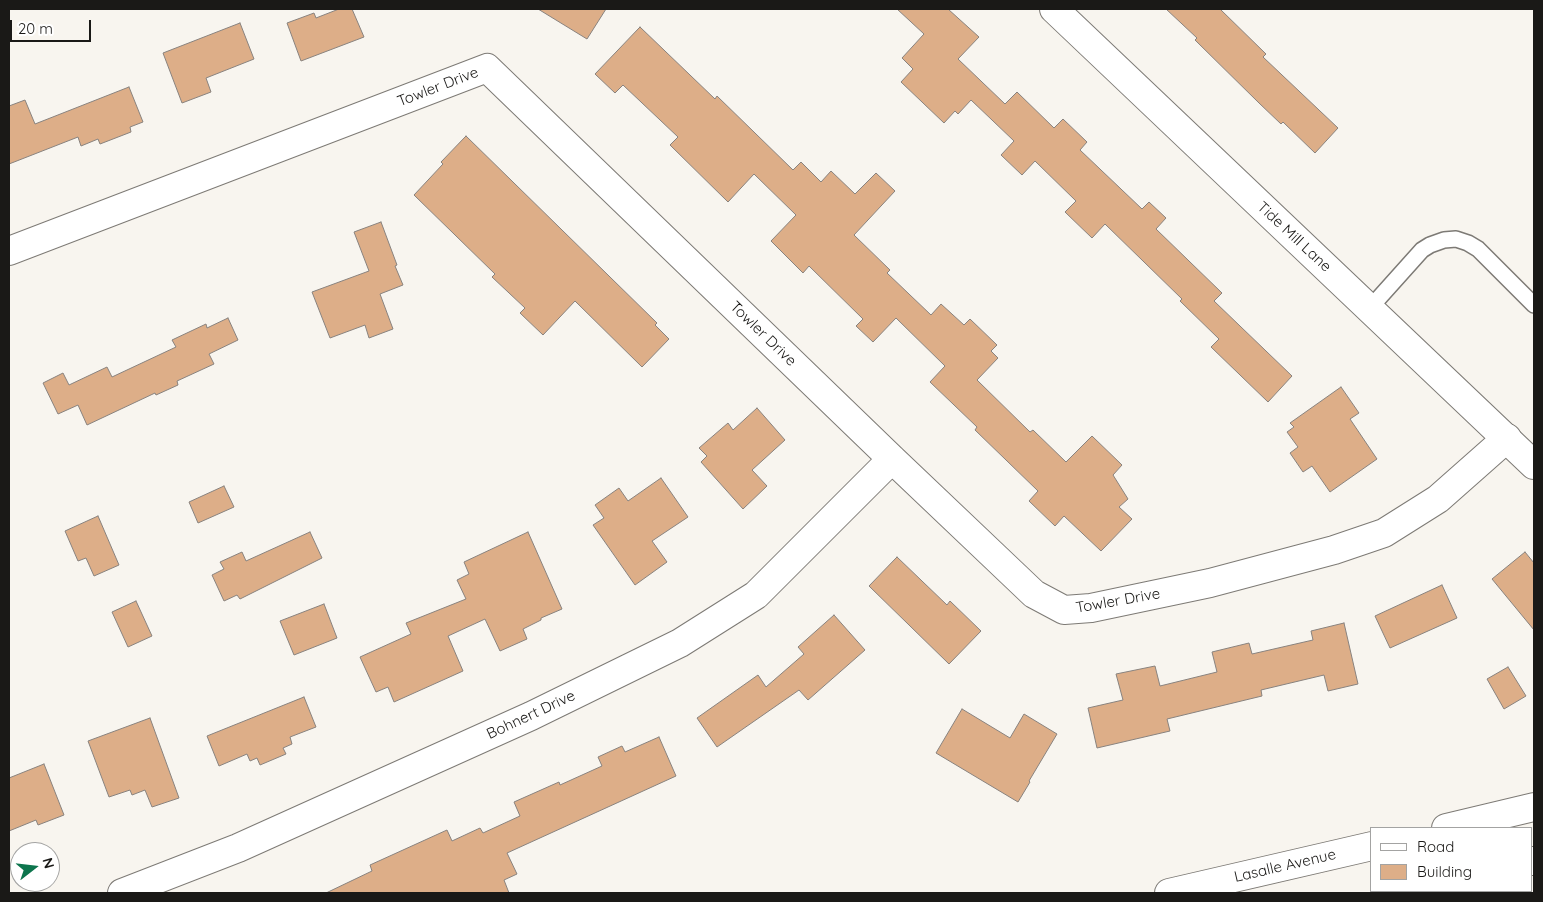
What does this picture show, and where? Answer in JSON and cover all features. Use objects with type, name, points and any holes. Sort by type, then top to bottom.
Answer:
[{"type":"street","name":"Tide Mill Lane","points":[[1054,9],[1534,465]]},
{"type":"street","name":"Towler Drive","points":[[9,251],[487,68],[1034,594],[1064,610],[1091,608],[1210,583],[1334,550],[1384,533],[1438,499],[1507,438]]},
{"type":"street","name":"Bohnert Drive","points":[[122,893],[238,848],[531,716],[680,643],[756,595],[892,459]]},
{"type":"street","points":[[1450,827],[1534,807]]},
{"type":"street","name":"Lasalle Avenue","points":[[1169,893],[1370,846]]},
{"type":"lane","points":[[1370,308],[1422,250],[1444,240],[1456,239],[1478,248],[1534,305]]},
{"type":"building","points":[[339,9],[352,9],[364,37],[301,61],[287,23],[314,13],[316,18]]},
{"type":"building","points":[[538,9],[606,9],[587,39]]},
{"type":"building","points":[[897,9],[948,9],[979,37],[958,59],[1005,104],[1017,92],[1054,128],[1063,119],[1087,142],[1080,150],[1142,209],[1149,202],[1166,218],[1156,229],[1222,293],[1214,301],[1292,376],[1268,402],[1211,347],[1219,339],[1180,301],[1182,299],[1105,224],[1092,238],[1065,212],[1076,201],[1035,161],[1022,175],[1001,155],[1014,141],[971,100],[958,114],[955,111],[944,123],[901,82],[913,69],[902,58],[924,34]]},
{"type":"building","points":[[1166,9],[1220,9],[1266,54],[1263,57],[1338,128],[1315,153],[1283,122],[1281,124],[1259,103],[1195,40],[1197,38]]},
{"type":"building","points":[[240,23],[254,59],[206,78],[211,92],[182,103],[163,53]]},
{"type":"building","points":[[640,27],[715,99],[717,96],[793,170],[801,162],[821,182],[831,171],[855,194],[876,173],[895,191],[854,235],[890,270],[887,273],[931,315],[941,304],[964,325],[970,319],[997,345],[991,351],[998,358],[977,380],[1030,432],[1033,430],[1066,462],[1092,436],[1122,465],[1113,475],[1128,499],[1119,507],[1132,519],[1101,551],[1064,516],[1055,526],[1029,501],[1038,491],[975,430],[977,427],[930,382],[945,366],[896,318],[873,342],[856,326],[863,319],[809,266],[803,273],[771,241],[796,215],[754,174],[728,202],[670,145],[678,137],[623,85],[615,93],[595,74]]},
{"type":"building","points":[[129,87],[143,122],[130,127],[131,132],[100,144],[98,139],[81,146],[78,137],[9,164],[9,106],[25,100],[35,124]]},
{"type":"building","points":[[466,136],[657,323],[655,325],[669,339],[642,367],[575,301],[543,335],[520,313],[525,308],[492,277],[495,274],[414,195],[443,164],[441,162]]},
{"type":"building","points":[[381,222],[403,285],[380,294],[393,329],[369,338],[365,325],[330,338],[312,292],[369,271],[354,232]]},
{"type":"building","points":[[228,318],[238,340],[209,354],[214,364],[177,381],[178,385],[156,395],[155,393],[87,425],[78,405],[58,414],[43,383],[63,373],[69,385],[107,367],[112,377],[176,347],[172,340],[206,324],[207,328]]},
{"type":"building","points":[[1341,387],[1359,413],[1350,419],[1377,459],[1330,492],[1312,466],[1303,472],[1290,453],[1298,447],[1287,432],[1294,427],[1290,423]]},
{"type":"building","points":[[757,408],[785,440],[752,470],[767,486],[743,509],[701,462],[707,456],[699,448],[728,423],[733,430]]},
{"type":"building","points":[[661,478],[688,517],[652,541],[667,562],[635,585],[593,525],[604,518],[595,505],[619,488],[628,501]]},
{"type":"building","points":[[224,486],[234,507],[198,523],[189,502]]},
{"type":"building","points":[[98,516],[119,565],[94,576],[86,558],[78,561],[65,531]]},
{"type":"building","points":[[310,532],[322,558],[240,599],[237,595],[224,601],[212,575],[224,569],[220,562],[242,552],[246,561]]},
{"type":"building","points":[[528,532],[562,609],[541,618],[541,620],[523,629],[527,639],[500,651],[485,619],[448,636],[463,671],[394,702],[388,687],[376,692],[360,657],[411,634],[406,623],[466,599],[457,580],[469,574],[464,562]]},
{"type":"building","points":[[1525,552],[1534,563],[1534,630],[1492,579]]},
{"type":"building","points":[[897,557],[947,605],[950,601],[981,631],[949,664],[869,586]]},
{"type":"building","points":[[1442,585],[1457,618],[1390,648],[1375,616]]},
{"type":"building","points":[[136,601],[152,636],[128,647],[112,612]]},
{"type":"building","points":[[324,604],[337,638],[294,655],[280,621]]},
{"type":"building","points":[[834,615],[865,650],[808,700],[799,690],[717,747],[697,718],[758,675],[766,687],[804,654],[798,647]]},
{"type":"building","points":[[1344,623],[1358,684],[1328,691],[1324,675],[1261,690],[1262,696],[1167,719],[1170,731],[1097,748],[1088,708],[1123,700],[1116,674],[1155,666],[1160,686],[1217,672],[1212,652],[1249,643],[1252,654],[1313,640],[1311,631]]},
{"type":"building","points":[[1508,667],[1526,696],[1504,709],[1487,679]]},
{"type":"building","points":[[304,697],[316,727],[290,737],[292,744],[283,748],[286,754],[260,765],[257,758],[250,761],[247,754],[219,766],[207,736]]},
{"type":"building","points":[[962,709],[1010,738],[1024,714],[1057,734],[1018,802],[936,753]]},
{"type":"building","points":[[150,718],[179,798],[152,807],[145,790],[132,795],[130,790],[109,797],[88,741]]},
{"type":"building","points":[[659,737],[676,776],[507,853],[517,874],[504,880],[509,893],[326,893],[372,871],[370,865],[447,830],[452,841],[480,828],[483,833],[520,816],[514,802],[559,782],[560,785],[602,766],[598,757],[622,746],[625,752]]},
{"type":"building","points":[[44,764],[64,815],[38,825],[36,820],[9,831],[9,778]]}]
